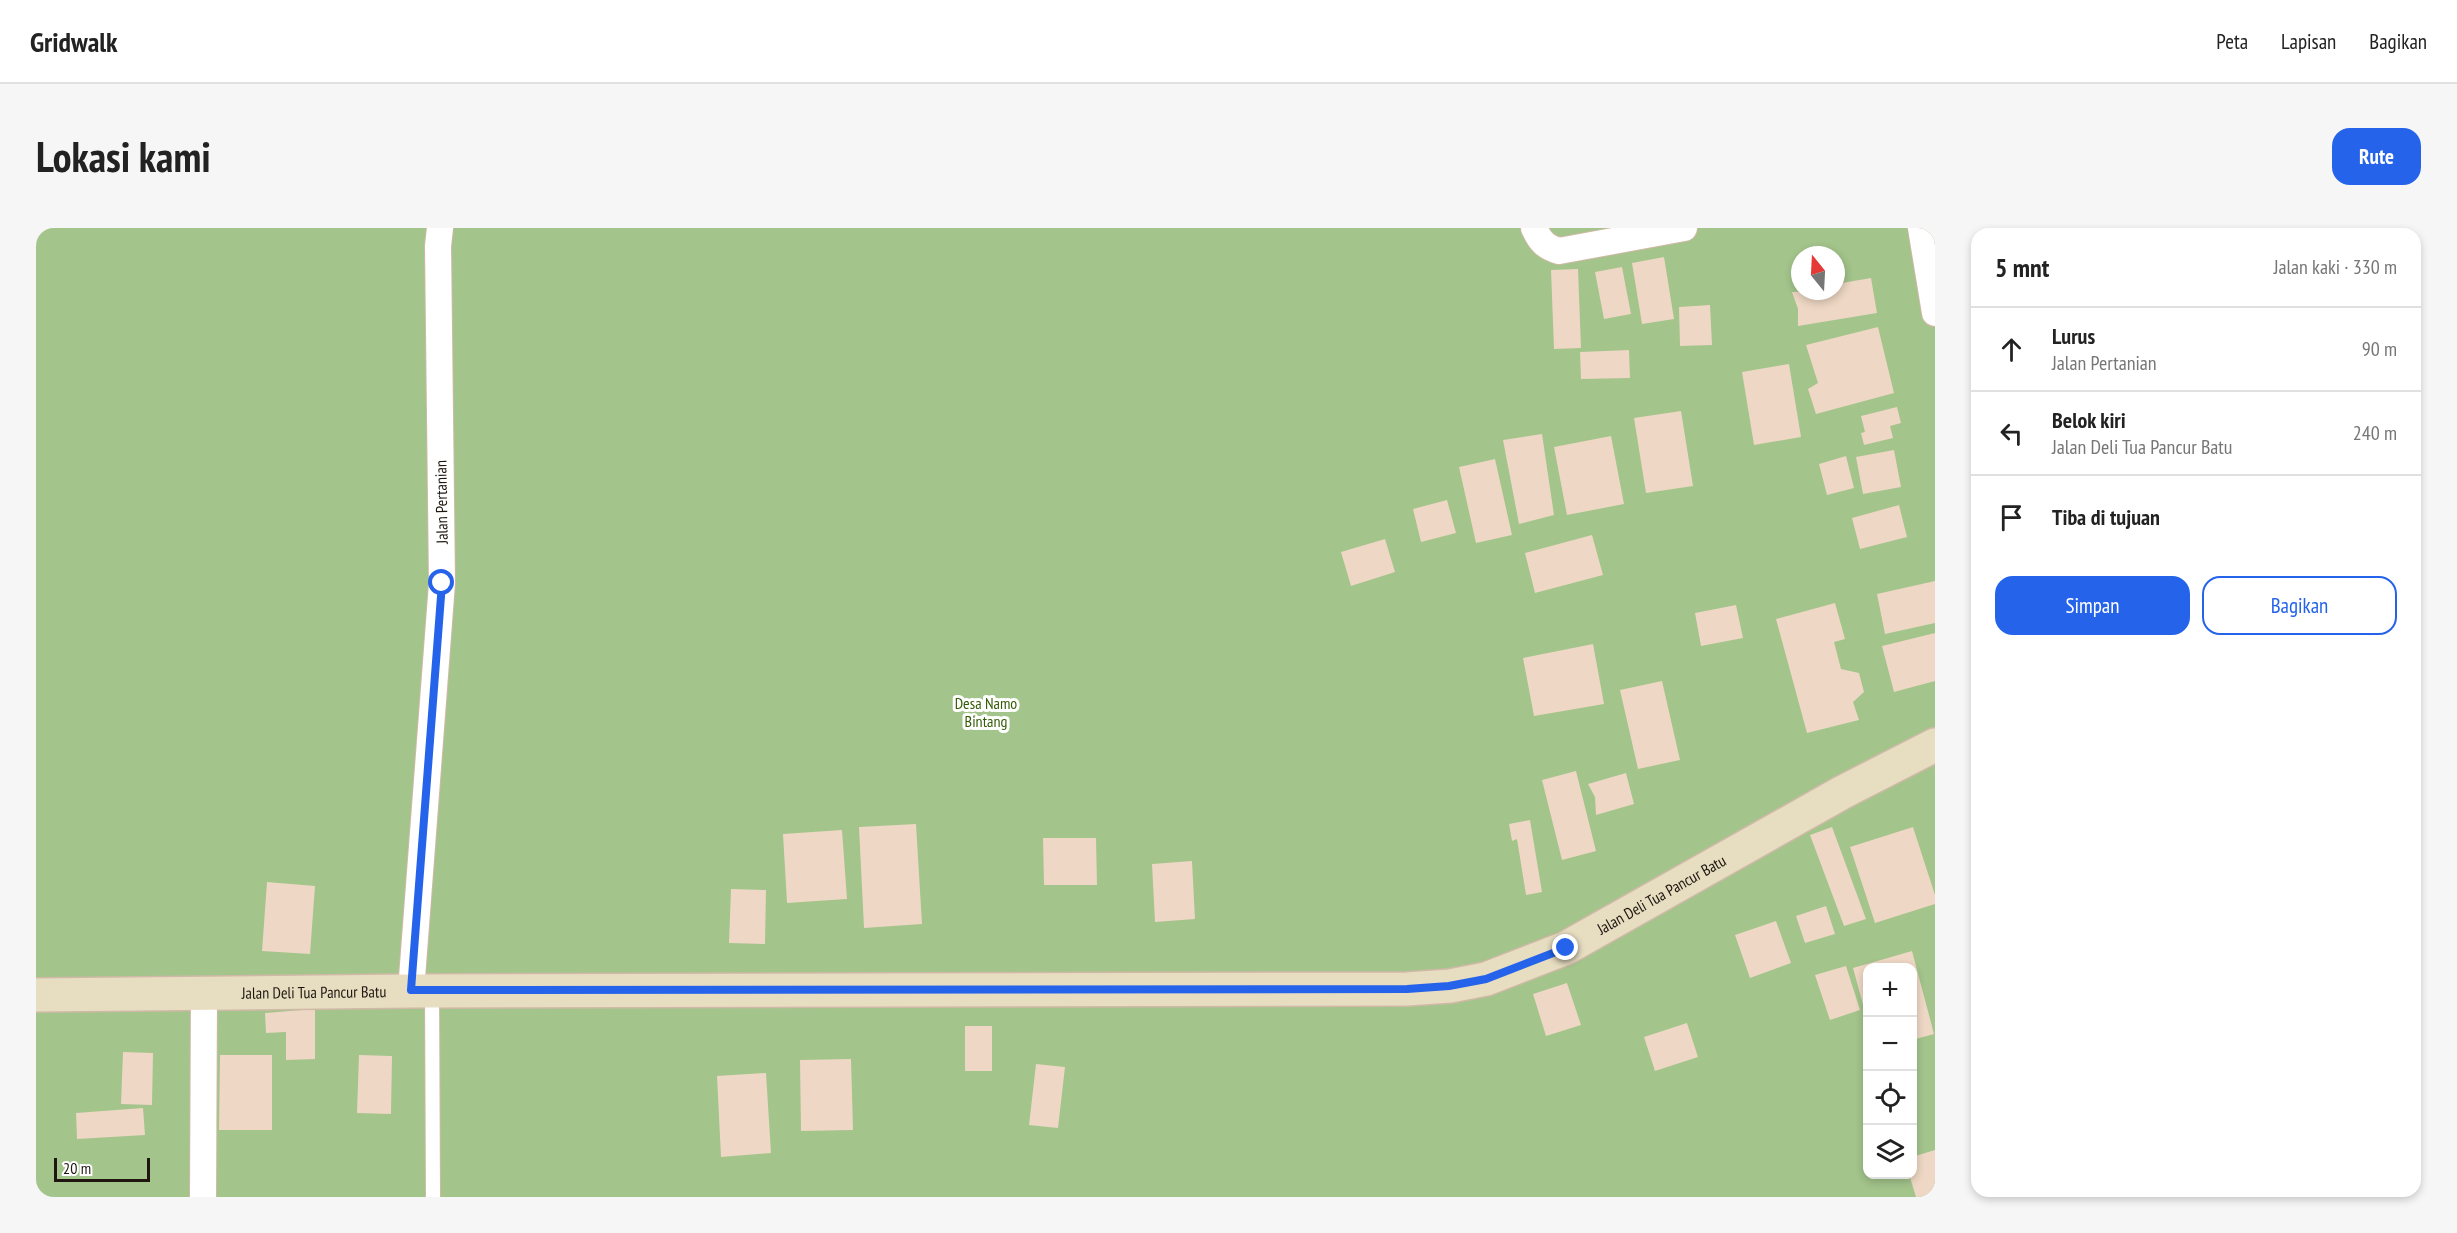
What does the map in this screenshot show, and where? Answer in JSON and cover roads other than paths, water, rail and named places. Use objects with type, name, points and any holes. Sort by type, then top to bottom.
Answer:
[{"type":"main road","name":"Jalan Deli Tua Pancur Batu","points":[[36,995],[422,990],[1407,989],[1449,986],[1486,979],[1566,948],[1843,792],[1935,746]]},
{"type":"street","name":"Jalan Pertanian","points":[[422,990],[442,583],[438,246],[440,228]]},
{"type":"street","points":[[1534,228],[1547,247],[1559,251],[1684,228]]},
{"type":"street","points":[[1921,228],[1935,313]]},
{"type":"street","points":[[203,1197],[204,993]]},
{"type":"lane","points":[[422,990],[433,1197]]},
{"type":"park label","name":"Desa Namo Bintang","points":[[986,712]]}]
